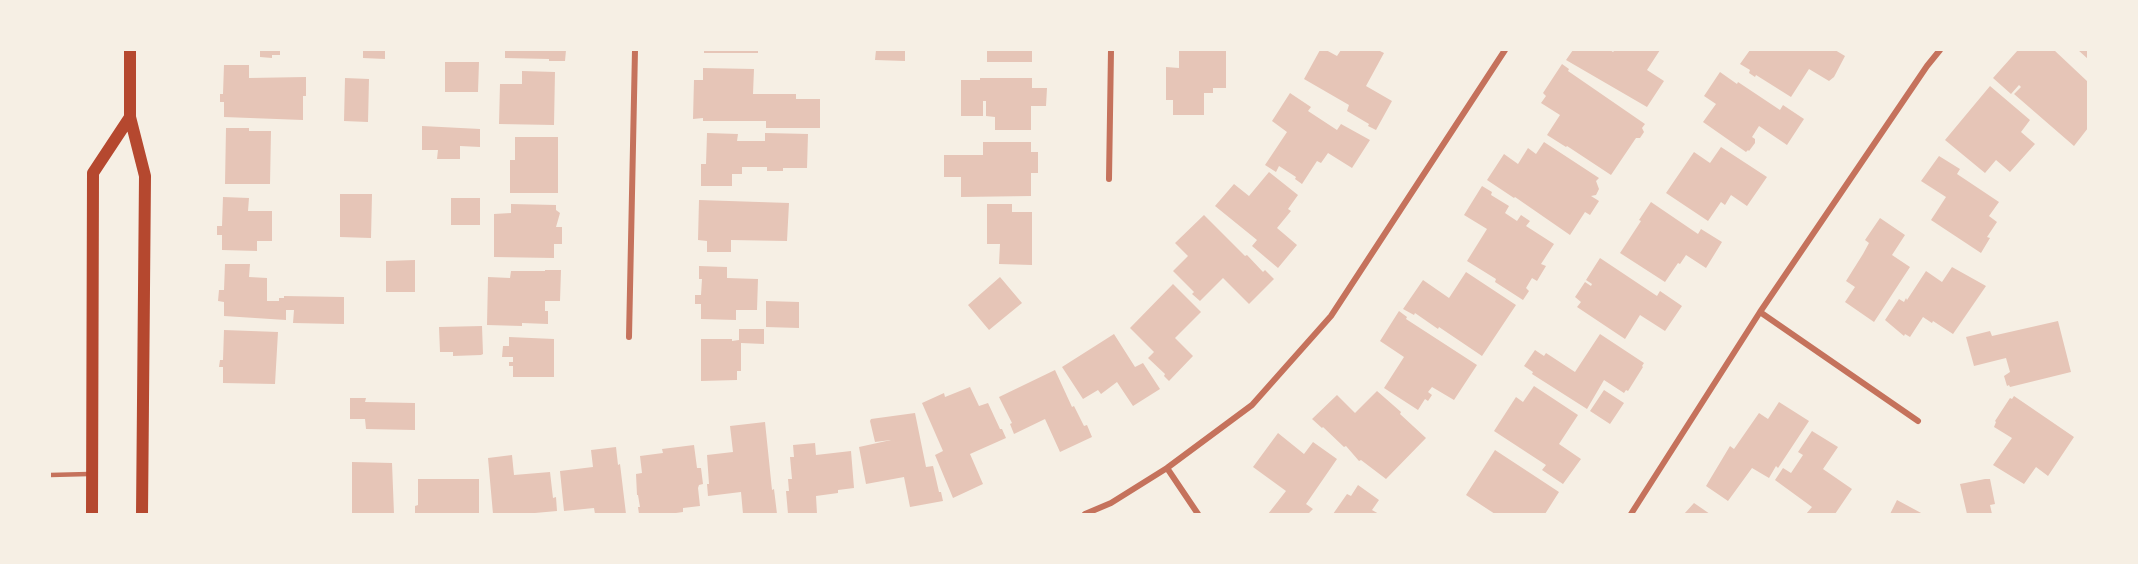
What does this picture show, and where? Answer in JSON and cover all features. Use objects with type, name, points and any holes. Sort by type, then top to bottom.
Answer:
[{"type":"main road","points":[[130,50],[130,117],[145,176],[142,514]]},
{"type":"main road","points":[[92,514],[93,173],[130,117]]},
{"type":"street","points":[[629,337],[634,50]]},
{"type":"street","points":[[1109,179],[1111,50]]},
{"type":"street","points":[[1084,514],[1111,503],[1167,468],[1252,405],[1331,316],[1505,50]]},
{"type":"street","points":[[1631,514],[1760,312],[1940,50]]},
{"type":"street","points":[[1760,312],[1918,422]]},
{"type":"street","points":[[1167,468],[1198,514]]},
{"type":"lane","points":[[50,475],[92,474]]},
{"type":"building","points":[[260,50],[280,50],[280,55],[272,55],[272,58],[260,57]]},
{"type":"building","points":[[363,50],[385,50],[385,59],[363,58]]},
{"type":"building","points":[[505,50],[566,50],[565,61],[505,58]]},
{"type":"building","points":[[704,50],[758,50],[758,53],[704,53]]},
{"type":"building","points":[[876,50],[905,50],[905,61],[875,60]]},
{"type":"building","points":[[987,50],[1032,50],[1032,62],[987,62]]},
{"type":"building","points":[[1179,50],[1226,50],[1226,88],[1213,88],[1213,93],[1204,93],[1204,115],[1173,115],[1173,100],[1166,100],[1166,67],[1179,68]]},
{"type":"building","points":[[1320,50],[1326,50],[1337,56],[1341,50],[1378,50],[1384,53],[1366,86],[1392,101],[1376,130],[1347,111],[1349,105],[1304,79]]},
{"type":"building","points":[[1573,50],[1610,50],[1613,52],[1615,50],[1660,50],[1647,70],[1664,81],[1647,107],[1566,60]]},
{"type":"building","points":[[1750,50],[1835,50],[1845,56],[1834,77],[1829,81],[1809,69],[1791,97],[1756,75],[1755,77],[1749,73],[1750,70],[1740,64]]},
{"type":"building","points":[[2018,50],[2054,50],[2088,82],[2088,128],[2074,146],[2014,94],[2021,87],[2019,85],[2011,94],[1993,78]]},
{"type":"building","points":[[2078,50],[2088,50],[2088,59]]},
{"type":"building","points":[[445,62],[479,62],[478,92],[445,92]]},
{"type":"building","points":[[1562,64],[1569,69],[1568,71],[1645,124],[1640,138],[1636,138],[1611,175],[1547,135],[1560,115],[1541,103],[1546,96],[1543,93]]},
{"type":"building","points":[[224,65],[249,65],[249,78],[306,77],[303,120],[224,117],[224,102],[220,102],[220,94],[223,94]]},
{"type":"building","points":[[703,68],[754,69],[753,94],[796,94],[796,99],[820,99],[820,128],[766,128],[766,121],[693,119],[694,80],[703,80]]},
{"type":"building","points":[[522,71],[555,72],[554,125],[499,124],[500,84],[522,84]]},
{"type":"building","points":[[1720,72],[1780,110],[1783,105],[1804,119],[1787,145],[1759,126],[1752,137],[1755,143],[1746,152],[1703,122],[1716,104],[1704,96]]},
{"type":"building","points":[[345,78],[369,79],[368,122],[344,121]]},
{"type":"building","points":[[980,78],[1032,78],[1032,88],[1047,88],[1046,106],[1031,106],[1031,130],[995,130],[995,117],[986,116],[986,101],[983,101],[983,116],[961,116],[961,80],[980,80]]},
{"type":"building","points":[[1990,86],[2030,120],[2021,132],[2035,144],[2010,172],[1996,160],[1985,173],[1945,140]]},
{"type":"building","points":[[1290,93],[1311,107],[1308,111],[1337,130],[1341,124],[1370,140],[1352,168],[1328,153],[1321,163],[1317,161],[1302,184],[1295,179],[1296,177],[1279,166],[1276,172],[1265,165],[1287,132],[1272,121]]},
{"type":"building","points":[[422,126],[480,129],[480,147],[460,146],[460,159],[437,159],[438,150],[422,150]]},
{"type":"building","points":[[226,128],[271,131],[270,184],[225,184]]},
{"type":"building","points":[[707,133],[738,134],[737,141],[765,141],[765,133],[808,134],[807,168],[767,171],[767,167],[742,167],[742,174],[732,174],[732,186],[701,186],[701,164],[706,164]]},
{"type":"building","points":[[515,137],[558,137],[558,193],[510,193],[510,160],[515,160]]},
{"type":"building","points":[[983,142],[1031,142],[1031,152],[1038,152],[1038,173],[1031,173],[1031,196],[961,197],[961,177],[944,177],[944,155],[983,155]]},
{"type":"building","points":[[1544,142],[1599,178],[1596,181],[1599,189],[1596,195],[1591,196],[1599,201],[1590,215],[1585,212],[1570,235],[1487,180],[1504,154],[1518,164],[1528,148],[1536,154]]},
{"type":"building","points":[[1721,147],[1767,177],[1747,206],[1731,195],[1725,205],[1721,202],[1708,221],[1666,193],[1694,152],[1710,163]]},
{"type":"building","points":[[1939,156],[1960,169],[1957,174],[1999,202],[1989,216],[1997,222],[1987,237],[1990,238],[1981,253],[1931,220],[1946,197],[1921,181]]},
{"type":"building","points":[[1269,172],[1298,195],[1288,209],[1291,211],[1277,228],[1297,245],[1278,268],[1252,246],[1257,240],[1215,206],[1234,184],[1249,196]]},
{"type":"building","points":[[1482,186],[1492,192],[1491,195],[1509,206],[1505,213],[1517,221],[1521,215],[1530,221],[1526,226],[1554,244],[1541,264],[1546,266],[1537,281],[1532,278],[1526,288],[1529,291],[1523,300],[1495,282],[1496,279],[1467,261],[1487,229],[1464,215]]},
{"type":"building","points":[[340,194],[372,194],[371,238],[340,237]]},
{"type":"building","points":[[223,197],[249,198],[248,211],[272,211],[272,241],[257,241],[257,251],[222,250],[222,235],[217,235],[217,226],[222,226]]},
{"type":"building","points":[[451,198],[480,198],[480,225],[451,225]]},
{"type":"building","points":[[699,200],[789,203],[787,241],[731,240],[731,252],[707,252],[707,241],[698,240]]},
{"type":"building","points":[[1651,202],[1698,234],[1701,229],[1722,242],[1706,268],[1686,255],[1665,282],[1620,253]]},
{"type":"building","points":[[511,204],[556,205],[556,210],[560,213],[556,227],[562,227],[562,244],[554,244],[554,258],[494,257],[494,214],[511,213]]},
{"type":"building","points":[[987,204],[1012,204],[1012,212],[1032,212],[1032,265],[999,264],[1000,244],[987,244]]},
{"type":"building","points":[[1204,215],[1245,256],[1247,255],[1263,272],[1265,270],[1274,279],[1249,304],[1223,278],[1200,301],[1173,271],[1188,256],[1175,243]]},
{"type":"building","points":[[1880,218],[1905,235],[1892,255],[1910,267],[1874,322],[1845,302],[1855,287],[1846,281],[1869,243],[1865,240]]},
{"type":"building","points":[[1600,258],[1657,296],[1660,291],[1682,306],[1665,331],[1640,315],[1625,339],[1577,307],[1581,302],[1575,297],[1585,282],[1591,286],[1592,284],[1586,280]]},
{"type":"building","points":[[415,260],[415,292],[386,292],[386,261]]},
{"type":"building","points":[[225,264],[250,264],[249,277],[267,278],[267,301],[279,301],[279,298],[284,298],[284,296],[344,297],[344,324],[293,323],[294,310],[286,310],[286,320],[224,316],[224,302],[218,301],[219,290],[224,290]]},
{"type":"building","points":[[699,266],[727,267],[727,278],[758,279],[757,310],[736,310],[736,320],[701,319],[701,304],[695,304],[695,295],[701,295],[702,279],[699,279]]},
{"type":"building","points":[[1952,267],[1986,286],[1953,334],[1923,317],[1910,337],[1905,334],[1904,336],[1885,320],[1899,299],[1904,302],[1906,298],[1907,300],[1926,271],[1942,282]]},
{"type":"building","points":[[561,270],[560,301],[545,301],[548,324],[487,325],[488,277],[510,278],[511,271]]},
{"type":"building","points":[[1466,272],[1516,305],[1482,356],[1439,327],[1438,329],[1415,313],[1414,315],[1403,309],[1423,280],[1449,298]]},
{"type":"building","points":[[1000,277],[1022,303],[989,330],[968,305]]},
{"type":"building","points":[[1173,284],[1201,312],[1175,338],[1193,356],[1169,381],[1148,358],[1154,352],[1130,328]]},
{"type":"building","points":[[766,301],[799,302],[799,328],[766,327]]},
{"type":"building","points":[[1399,311],[1407,317],[1406,319],[1477,365],[1454,400],[1432,387],[1428,392],[1432,395],[1428,401],[1425,399],[1418,410],[1384,388],[1404,357],[1380,341]]},
{"type":"building","points":[[2058,321],[2071,372],[2010,387],[2007,386],[2004,376],[2010,372],[2006,358],[1974,366],[1966,337],[1990,331],[1992,336]]},
{"type":"building","points":[[482,326],[483,354],[453,356],[453,352],[440,352],[439,327]]},
{"type":"building","points":[[739,329],[764,329],[764,344],[741,343],[741,371],[737,371],[737,380],[701,381],[701,339],[739,340]]},
{"type":"building","points":[[224,330],[278,332],[275,384],[223,383],[223,367],[219,367],[220,360],[223,360]]},
{"type":"building","points":[[1114,334],[1135,367],[1143,363],[1160,389],[1133,406],[1117,382],[1101,394],[1098,390],[1083,399],[1062,367]]},
{"type":"building","points":[[1600,334],[1644,363],[1628,391],[1624,393],[1604,380],[1587,409],[1532,374],[1533,372],[1524,366],[1535,350],[1544,356],[1546,353],[1575,372]]},
{"type":"building","points":[[509,337],[554,339],[554,377],[513,377],[513,366],[509,366],[509,362],[513,362],[513,357],[502,357],[503,346],[509,346]]},
{"type":"building","points":[[1055,370],[1072,407],[1074,406],[1084,426],[1087,425],[1092,437],[1060,452],[1045,419],[1014,434],[1010,424],[1012,423],[999,397]]},
{"type":"building","points":[[1534,386],[1578,415],[1559,444],[1581,459],[1563,484],[1542,470],[1546,465],[1494,431],[1516,397],[1523,402]]},
{"type":"building","points":[[970,387],[979,406],[988,403],[1006,438],[970,454],[983,484],[953,498],[935,455],[943,451],[922,403],[944,393],[945,397]]},
{"type":"building","points":[[1604,390],[1624,403],[1610,424],[1590,411]]},
{"type":"building","points":[[1377,391],[1426,438],[1386,479],[1361,460],[1359,461],[1346,446],[1344,447],[1312,419],[1337,395],[1355,413]]},
{"type":"building","points":[[2014,396],[2074,437],[2048,476],[2036,467],[2024,484],[1993,465],[2012,438],[1994,427],[1995,421],[2010,398]]},
{"type":"building","points":[[350,398],[366,398],[365,402],[415,403],[415,430],[366,429],[365,419],[350,419]]},
{"type":"building","points":[[1779,402],[1809,421],[1769,478],[1752,468],[1728,501],[1706,486],[1730,446],[1734,449],[1759,413],[1768,419]]},
{"type":"building","points":[[915,413],[926,467],[933,466],[943,501],[910,507],[904,477],[866,484],[859,447],[891,440],[875,442],[871,419]]},
{"type":"building","points":[[765,422],[772,490],[774,489],[777,514],[743,514],[741,492],[708,496],[707,455],[733,452],[730,426]]},
{"type":"building","points":[[1812,431],[1838,447],[1823,469],[1852,489],[1835,514],[1806,514],[1812,507],[1775,480],[1783,468],[1791,473],[1803,455],[1798,452]]},
{"type":"building","points":[[1278,433],[1304,454],[1313,442],[1337,459],[1306,504],[1313,509],[1308,514],[1268,514],[1286,491],[1253,467]]},
{"type":"building","points":[[815,443],[816,455],[851,451],[854,488],[816,496],[817,514],[788,514],[786,491],[789,491],[788,479],[792,479],[790,457],[794,457],[793,445]]},
{"type":"building","points":[[694,445],[697,468],[701,468],[703,484],[698,488],[700,506],[683,508],[683,512],[669,514],[639,514],[636,474],[642,473],[640,456],[663,453],[662,449]]},
{"type":"building","points":[[616,447],[626,514],[595,514],[594,508],[564,511],[560,471],[593,467],[591,450]]},
{"type":"building","points":[[1495,450],[1559,492],[1545,514],[1495,514],[1466,495]]},
{"type":"building","points":[[512,455],[514,475],[550,472],[557,511],[493,514],[488,458]]},
{"type":"building","points":[[352,462],[392,463],[394,514],[352,514]]},
{"type":"building","points":[[418,479],[479,479],[479,514],[415,514],[415,506],[418,505]]},
{"type":"building","points":[[1990,479],[1995,504],[1990,505],[1992,514],[1967,514],[1960,484]]},
{"type":"building","points":[[1358,485],[1379,500],[1372,510],[1379,514],[1333,514],[1347,494],[1351,496]]},
{"type":"building","points":[[1897,500],[1923,514],[1890,514]]},
{"type":"building","points":[[1694,503],[1710,514],[1684,514]]}]
